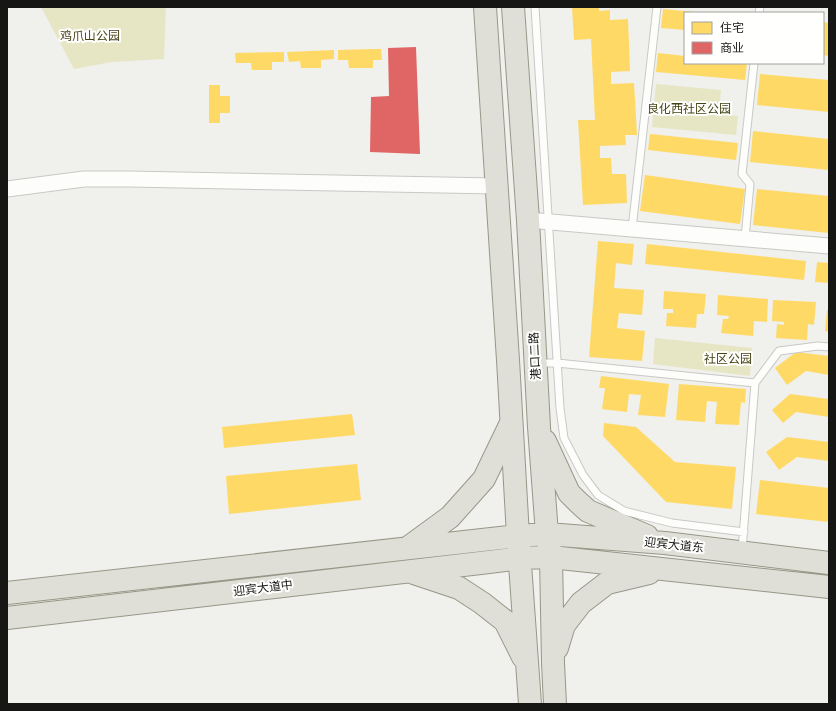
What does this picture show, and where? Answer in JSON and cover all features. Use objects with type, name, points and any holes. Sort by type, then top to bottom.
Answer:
[{"type":"main road","points":[[485,7],[530,704]]},
{"type":"main road","name":"港口二路","points":[[513,7],[538,221],[535,361],[547,534],[551,557],[555,704]]},
{"type":"main road","points":[[508,360],[535,361]]},
{"type":"main road","points":[[408,548],[450,518],[484,479],[511,424]]},
{"type":"main road","points":[[539,427],[569,493],[588,511],[665,543]]},
{"type":"main road","name":"迎宾大道东","points":[[518,536],[547,534],[665,543],[743,542],[829,563]]},
{"type":"main road","name":"迎宾大道中","points":[[7,593],[518,536]]},
{"type":"main road","name":"迎宾大道东","points":[[520,558],[551,557],[829,587]]},
{"type":"main road","name":"迎宾大道中","points":[[7,618],[520,558]]},
{"type":"main road","points":[[553,663],[564,625],[581,604],[606,583],[665,569]]},
{"type":"main road","points":[[410,571],[459,588],[488,607],[505,621],[527,666]]},
{"type":"street","points":[[7,189],[84,179],[129,178],[496,186]]},
{"type":"street","points":[[538,221],[829,246]]},
{"type":"lane","points":[[535,7],[538,221],[557,363],[560,408],[564,438],[583,475],[598,494],[624,511],[743,542],[754,383],[780,351],[818,346],[829,347]]},
{"type":"lane","points":[[632,229],[657,7]]},
{"type":"lane","points":[[745,238],[750,184],[742,174],[754,64]]},
{"type":"lane","points":[[535,361],[754,383]]},
{"type":"green space","name":"鸡爪山公园","points":[[41,7],[166,7],[164,59],[112,62],[74,69]]},
{"type":"green space","name":"良化西社区公园","points":[[656,84],[721,90],[719,114],[738,116],[736,135],[652,127]]},
{"type":"green space","name":"社区公园","points":[[655,338],[752,348],[750,376],[653,364]]},
{"type":"building: 住宅","points":[[572,7],[599,7],[599,11],[610,10],[610,20],[628,19],[630,71],[611,72],[611,84],[634,83],[637,135],[625,135],[626,145],[600,146],[600,158],[611,158],[612,174],[626,174],[627,203],[583,205],[578,120],[595,120],[591,39],[574,40]]},
{"type":"building: 住宅","points":[[663,9],[695,12],[684,12],[684,30],[661,28]]},
{"type":"building: 住宅","points":[[824,22],[829,23],[829,56],[824,55]]},
{"type":"building: 住宅","points":[[381,49],[382,60],[373,60],[373,68],[349,68],[348,60],[338,60],[338,50]]},
{"type":"building: 住宅","points":[[334,50],[334,59],[321,60],[321,68],[301,68],[300,61],[289,62],[287,52]]},
{"type":"building: 住宅","points":[[284,52],[284,62],[272,62],[272,70],[252,70],[251,63],[236,63],[235,53]]},
{"type":"building: 住宅","points":[[658,53],[684,56],[684,64],[747,64],[745,80],[656,72]]},
{"type":"building: 住宅","points":[[760,74],[829,80],[829,112],[757,105]]},
{"type":"building: 住宅","points":[[209,85],[220,85],[220,96],[230,96],[230,113],[220,113],[220,123],[209,123]]},
{"type":"building: 住宅","points":[[753,131],[829,139],[829,170],[750,162]]},
{"type":"building: 住宅","points":[[650,134],[738,143],[736,160],[648,150]]},
{"type":"building: 住宅","points":[[645,175],[745,189],[740,224],[640,211]]},
{"type":"building: 住宅","points":[[757,189],[829,196],[829,233],[753,225]]},
{"type":"building: 住宅","points":[[598,241],[634,244],[632,265],[616,263],[614,288],[644,290],[642,315],[619,313],[617,328],[645,331],[642,361],[589,357]]},
{"type":"building: 住宅","points":[[647,244],[806,261],[804,280],[645,264]]},
{"type":"building: 住宅","points":[[817,262],[829,263],[829,283],[815,282]]},
{"type":"building: 住宅","points":[[664,291],[706,294],[704,314],[697,314],[696,328],[666,326],[667,313],[673,313],[673,309],[663,309]]},
{"type":"building: 住宅","points":[[718,295],[768,299],[767,322],[754,321],[753,336],[721,333],[723,319],[728,319],[729,316],[717,315]]},
{"type":"building: 住宅","points":[[773,300],[816,302],[814,325],[808,324],[807,340],[776,338],[777,324],[784,325],[784,322],[772,321]]},
{"type":"building: 住宅","points":[[827,310],[829,310],[829,332],[825,331]]},
{"type":"building: 住宅","points":[[796,352],[829,356],[829,375],[806,371],[787,385],[775,368]]},
{"type":"building: 住宅","points":[[601,376],[669,384],[665,417],[638,415],[641,395],[629,394],[627,412],[602,409],[605,388],[599,388]]},
{"type":"building: 住宅","points":[[679,384],[746,389],[745,403],[741,402],[739,425],[715,424],[717,402],[707,401],[705,422],[676,420]]},
{"type":"building: 住宅","points":[[790,394],[829,399],[829,417],[796,412],[783,423],[772,410]]},
{"type":"building: 住宅","points":[[352,414],[355,435],[224,448],[222,427]]},
{"type":"building: 住宅","points":[[604,423],[636,427],[675,462],[736,467],[732,509],[666,502],[603,436]]},
{"type":"building: 住宅","points":[[787,437],[829,442],[829,461],[797,457],[779,470],[766,452]]},
{"type":"building: 住宅","points":[[357,464],[361,500],[229,514],[226,476]]},
{"type":"building: 住宅","points":[[760,480],[829,488],[829,522],[756,514]]},
{"type":"building: 商业","points":[[416,47],[420,154],[370,152],[371,97],[389,96],[388,48]]}]
